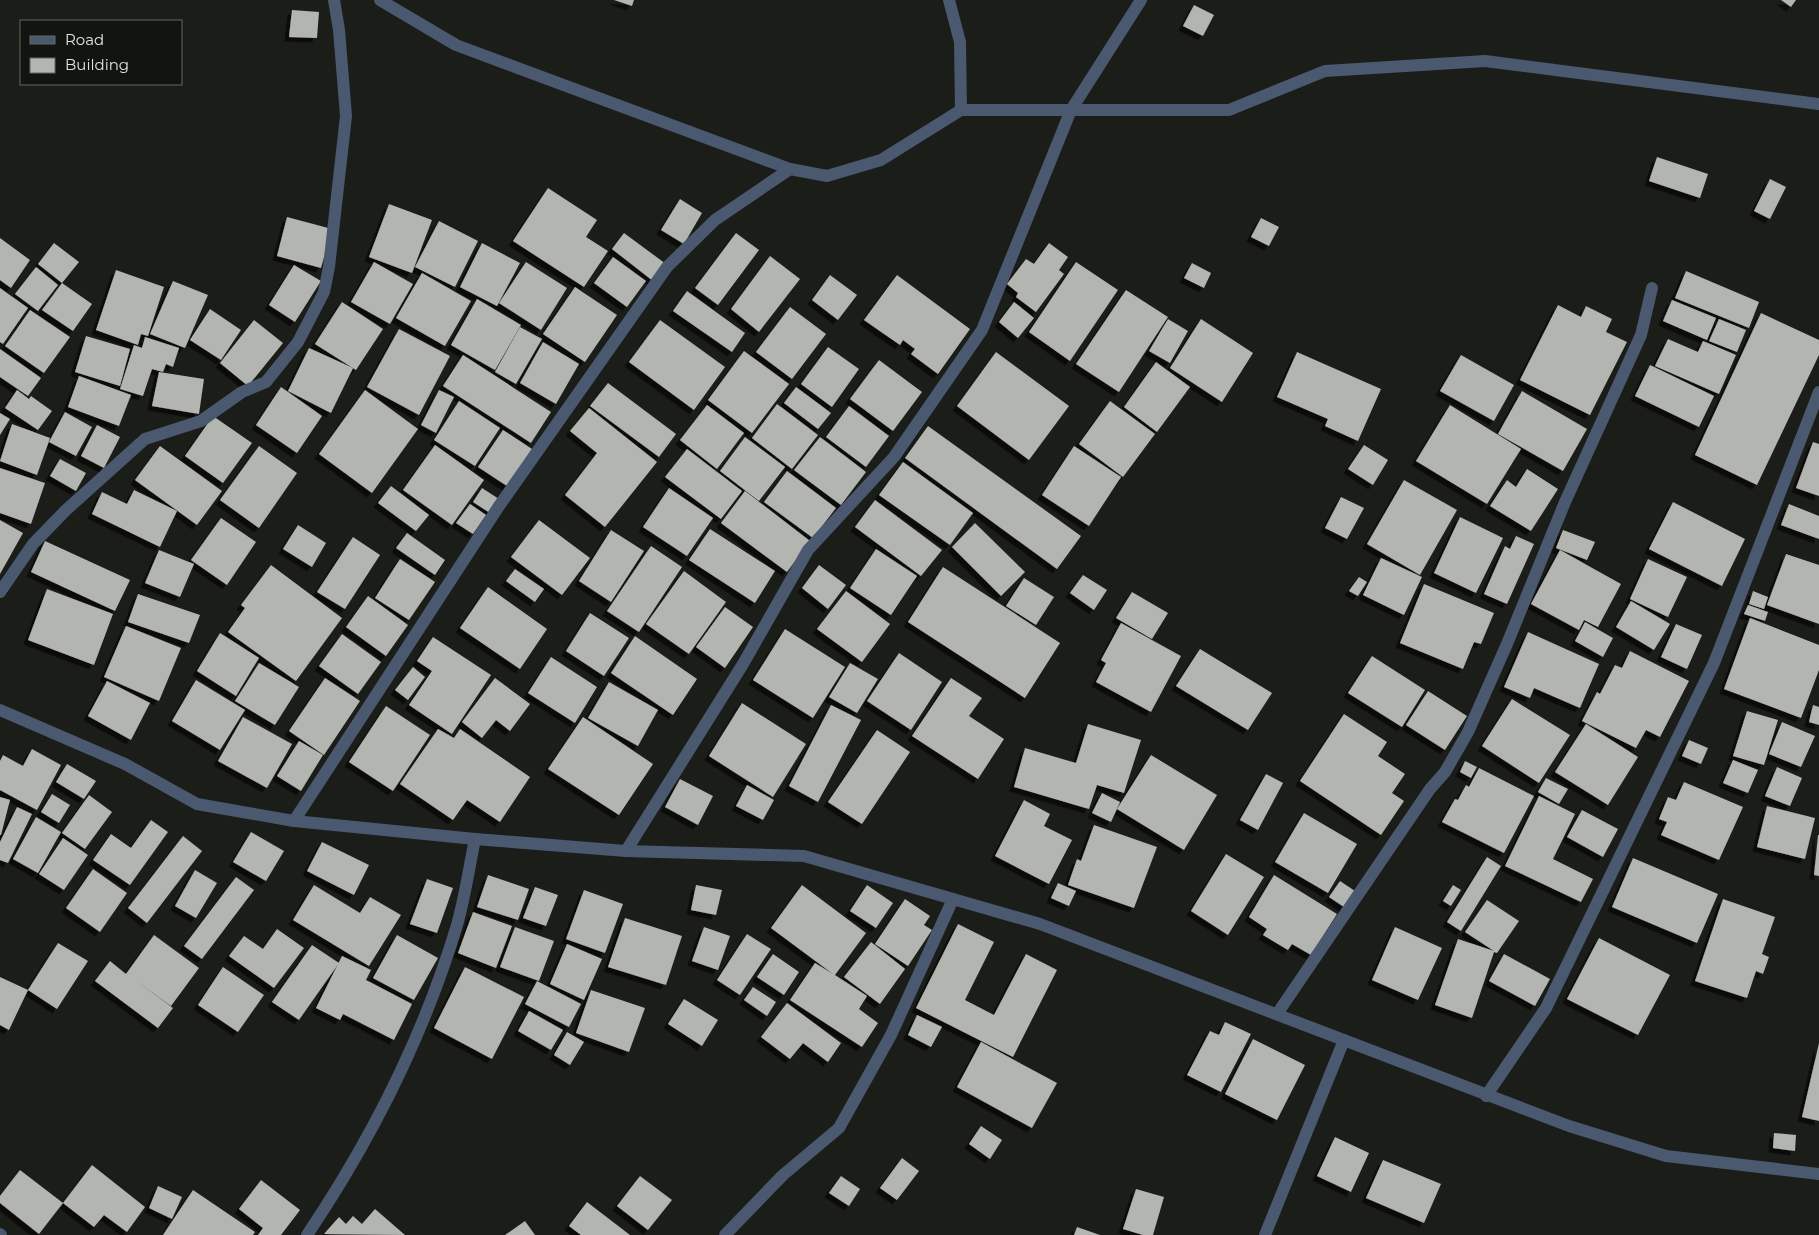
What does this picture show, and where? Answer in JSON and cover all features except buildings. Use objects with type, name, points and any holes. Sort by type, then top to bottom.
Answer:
[{"type":"street","points":[[0,592],[34,544],[66,511],[145,439],[201,421],[242,392],[266,382],[298,342],[324,292],[329,267],[346,116],[339,30],[334,0]]},
{"type":"street","points":[[380,0],[456,45],[790,170],[827,176],[881,160],[961,110],[1229,110],[1325,72],[1485,61],[1819,104]]},
{"type":"street","points":[[949,0],[960,42],[961,110]]},
{"type":"street","points":[[626,851],[743,664],[808,550],[894,457],[982,330],[1071,110],[1141,0]]},
{"type":"street","points":[[294,821],[499,506],[667,267],[715,220],[790,170]]},
{"type":"street","points":[[1277,1014],[1430,789],[1445,772],[1468,732],[1507,644],[1565,502],[1641,335],[1652,288]]},
{"type":"street","points":[[1486,1096],[1546,1008],[1714,663],[1819,392]]},
{"type":"street","points":[[0,710],[125,764],[197,804],[294,821],[475,839],[626,851],[804,856],[1040,924],[1486,1096],[1569,1126],[1666,1156],[1819,1174]]},
{"type":"street","points":[[306,1235],[339,1188],[400,1074],[436,985],[457,924],[475,839]]},
{"type":"street","points":[[725,1235],[784,1175],[839,1128],[891,1035],[953,899]]},
{"type":"street","points":[[1265,1235],[1344,1040]]}]
